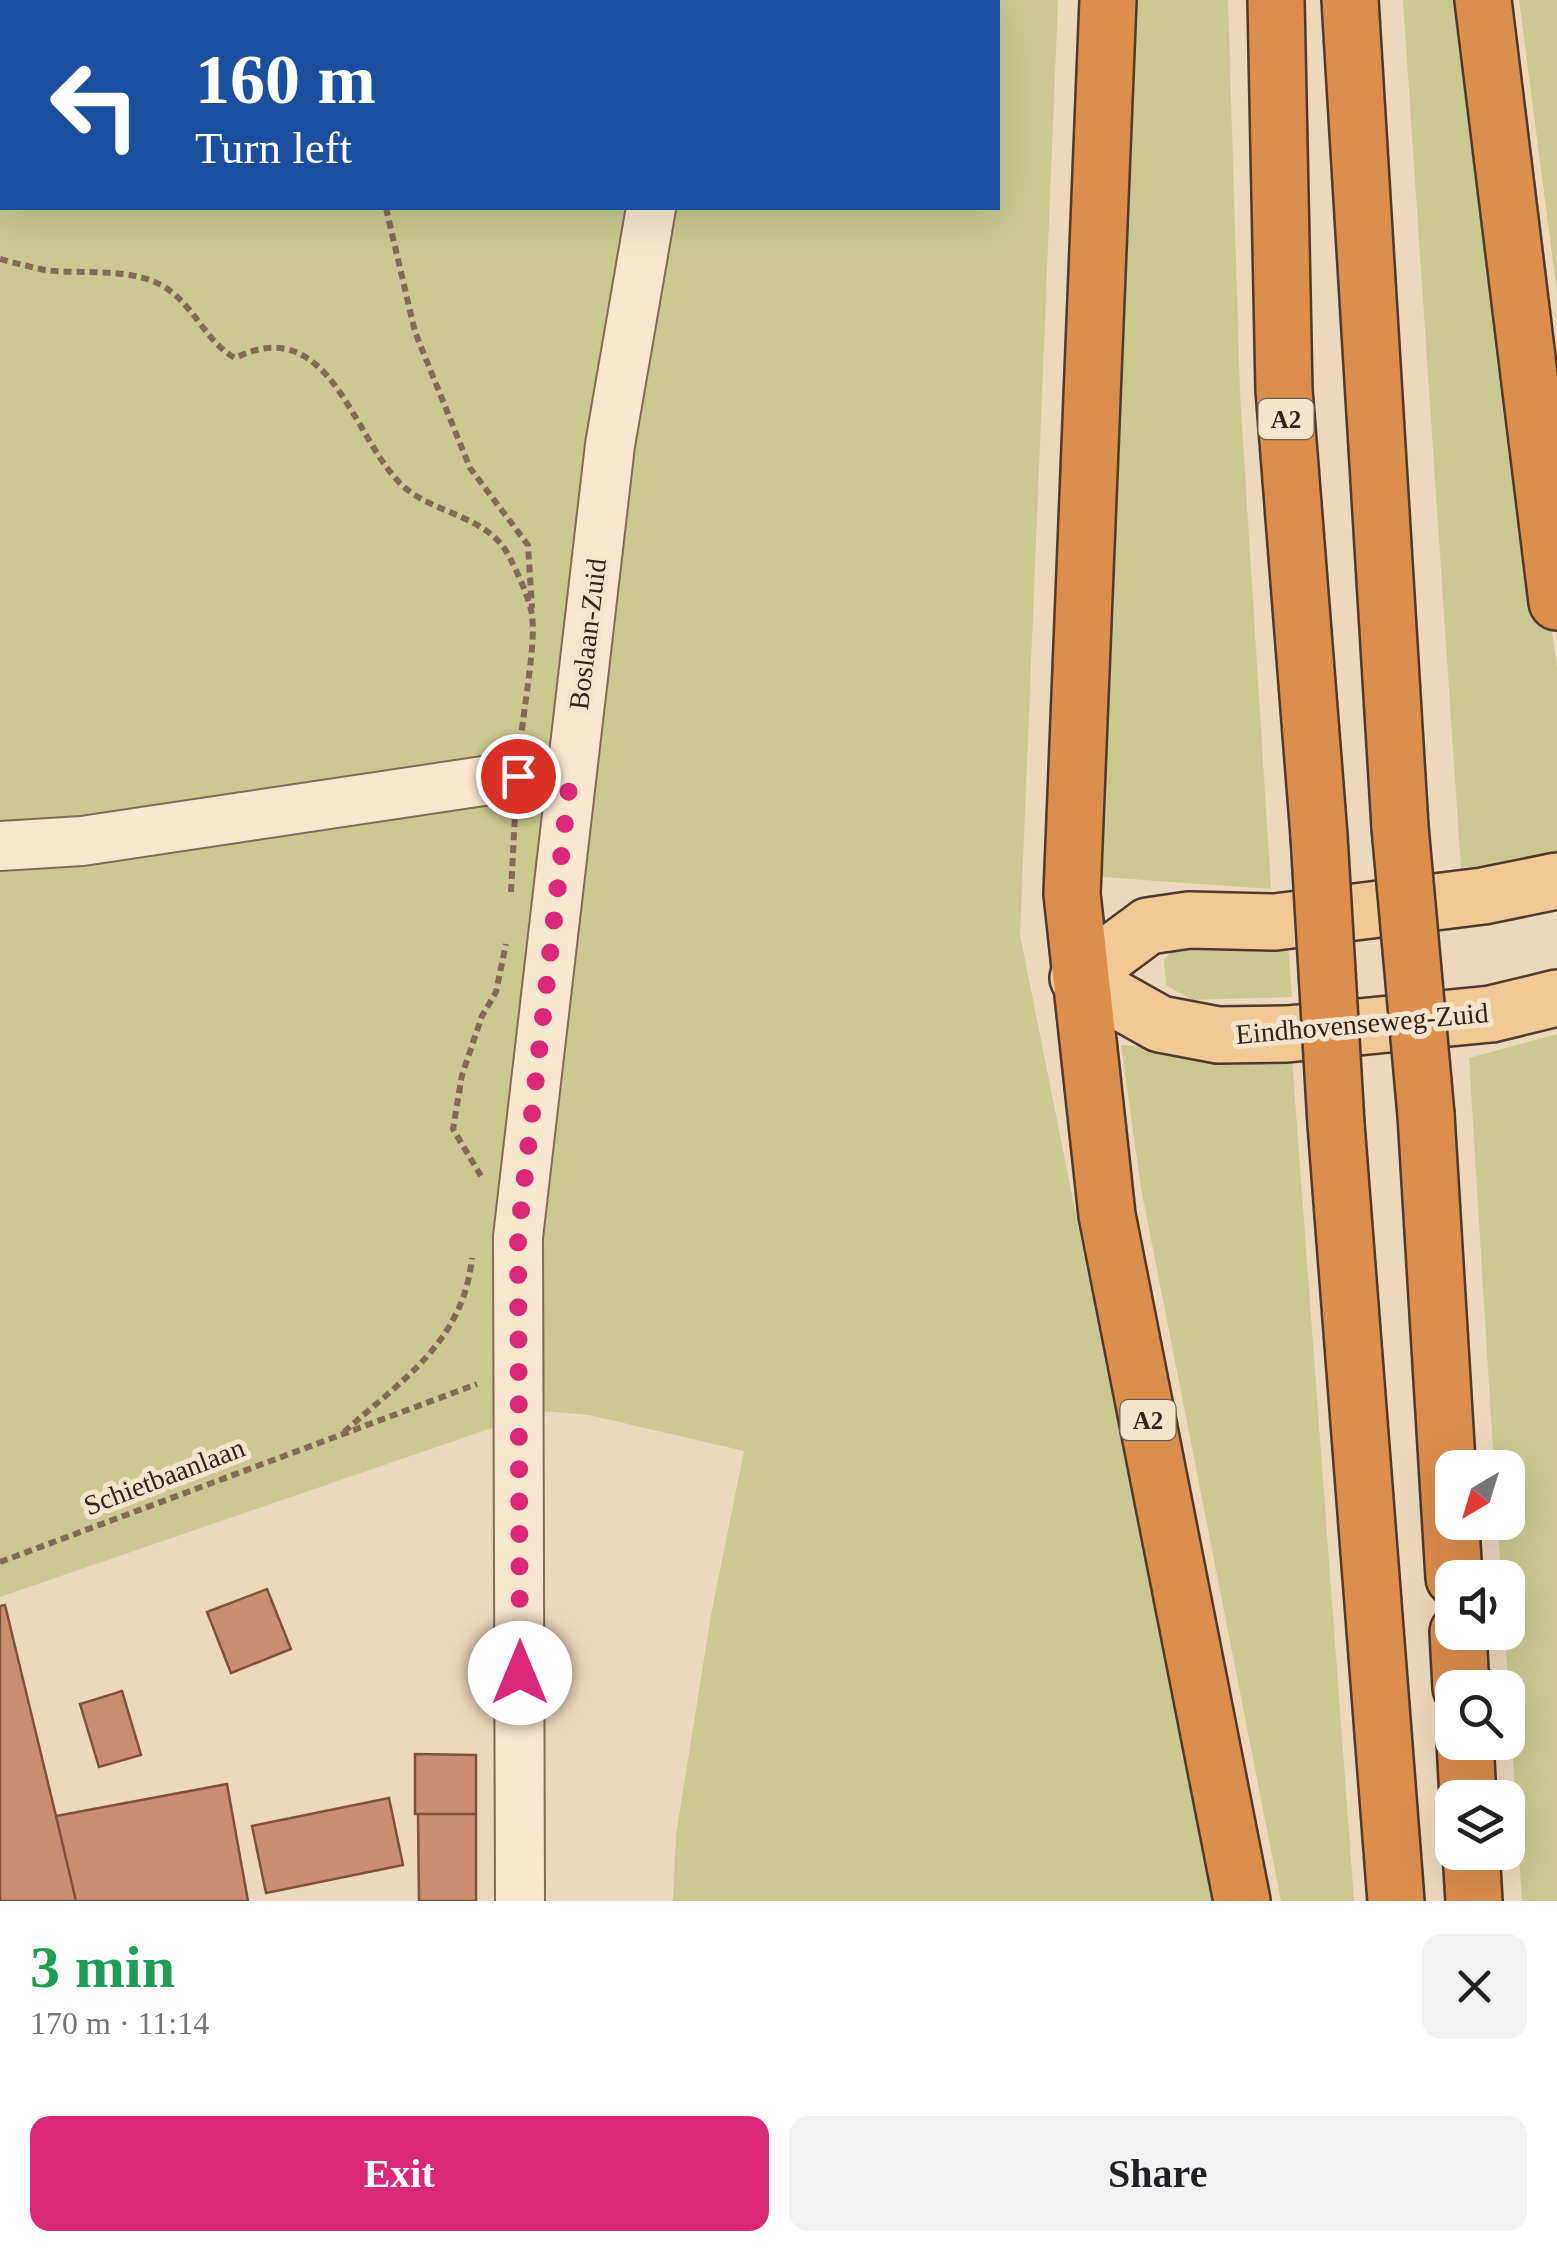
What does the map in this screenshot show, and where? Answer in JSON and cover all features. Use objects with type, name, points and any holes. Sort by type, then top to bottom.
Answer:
[{"type":"highway","name":"A2","points":[[1108,0],[1072,894],[1078,978],[1107,1214],[1242,1901]]},
{"type":"highway","name":"A2","points":[[1276,0],[1284,390],[1396,1901]]},
{"type":"highway","points":[[1350,0],[1400,828],[1426,1115],[1453,1560]]},
{"type":"highway","points":[[1483,0],[1557,602]]},
{"type":"highway","points":[[1472,1870],[1474,1901]]},
{"type":"main road","points":[[1078,978],[1148,926],[1189,920],[1274,922],[1483,896],[1557,881]]},
{"type":"main road","name":"Eindhovenseweg-Zuid","points":[[1078,978],[1160,1024],[1218,1035],[1286,1034],[1491,1014],[1557,998]]},
{"type":"street","name":"Boslaan-Zuid","points":[[520,1901],[518,1237],[610,445],[651,210]]},
{"type":"street","points":[[0,846],[82,842],[518,776],[570,779]]},
{"type":"path","points":[[386,210],[415,332],[470,468],[528,545],[532,616]]},
{"type":"path","name":"Schietbaanlaan","points":[[0,1562],[519,1368]]},
{"type":"green space","points":[[1000,0],[1058,0],[1020,935],[1213,1901],[673,1901],[676,1835],[711,1615],[744,1451],[589,1415],[541,1411],[0,1597],[0,210],[1000,210]]},
{"type":"green space","points":[[1132,0],[1228,0],[1240,393],[1271,889],[1102,877]]},
{"type":"green space","points":[[1403,0],[1467,0],[1557,669],[1557,855],[1461,868]]},
{"type":"green space","points":[[1519,0],[1557,0],[1557,293]]},
{"type":"green space","points":[[1287,931],[1292,997],[1192,1000],[1166,985],[1164,959],[1189,936]]},
{"type":"green space","points":[[1557,1034],[1557,1901],[1522,1901],[1525,1780],[1514,1780],[1513,1760],[1525,1760],[1525,1670],[1507,1670],[1506,1650],[1525,1650],[1525,1560],[1500,1560],[1499,1540],[1525,1540],[1525,1450],[1493,1450],[1469,1058]]},
{"type":"green space","points":[[1121,1045],[1220,1051],[1291,1045],[1354,1901],[1281,1901],[1141,1188]]},
{"type":"building","points":[[267,1589],[291,1649],[231,1673],[207,1612]]},
{"type":"building","points":[[5,1605],[76,1901],[0,1901],[0,1606]]},
{"type":"building","points":[[122,1691],[141,1755],[99,1767],[80,1704]]},
{"type":"building","points":[[415,1754],[476,1755],[476,1814],[415,1814]]},
{"type":"building","points":[[227,1784],[248,1901],[76,1901],[56,1816]]},
{"type":"building","points":[[389,1798],[403,1865],[266,1893],[252,1826]]},
{"type":"building","points":[[418,1814],[476,1814],[476,1901],[419,1901]]},
{"type":"route","points":[[518,776],[570,779],[518,1237],[520,1673]]}]
